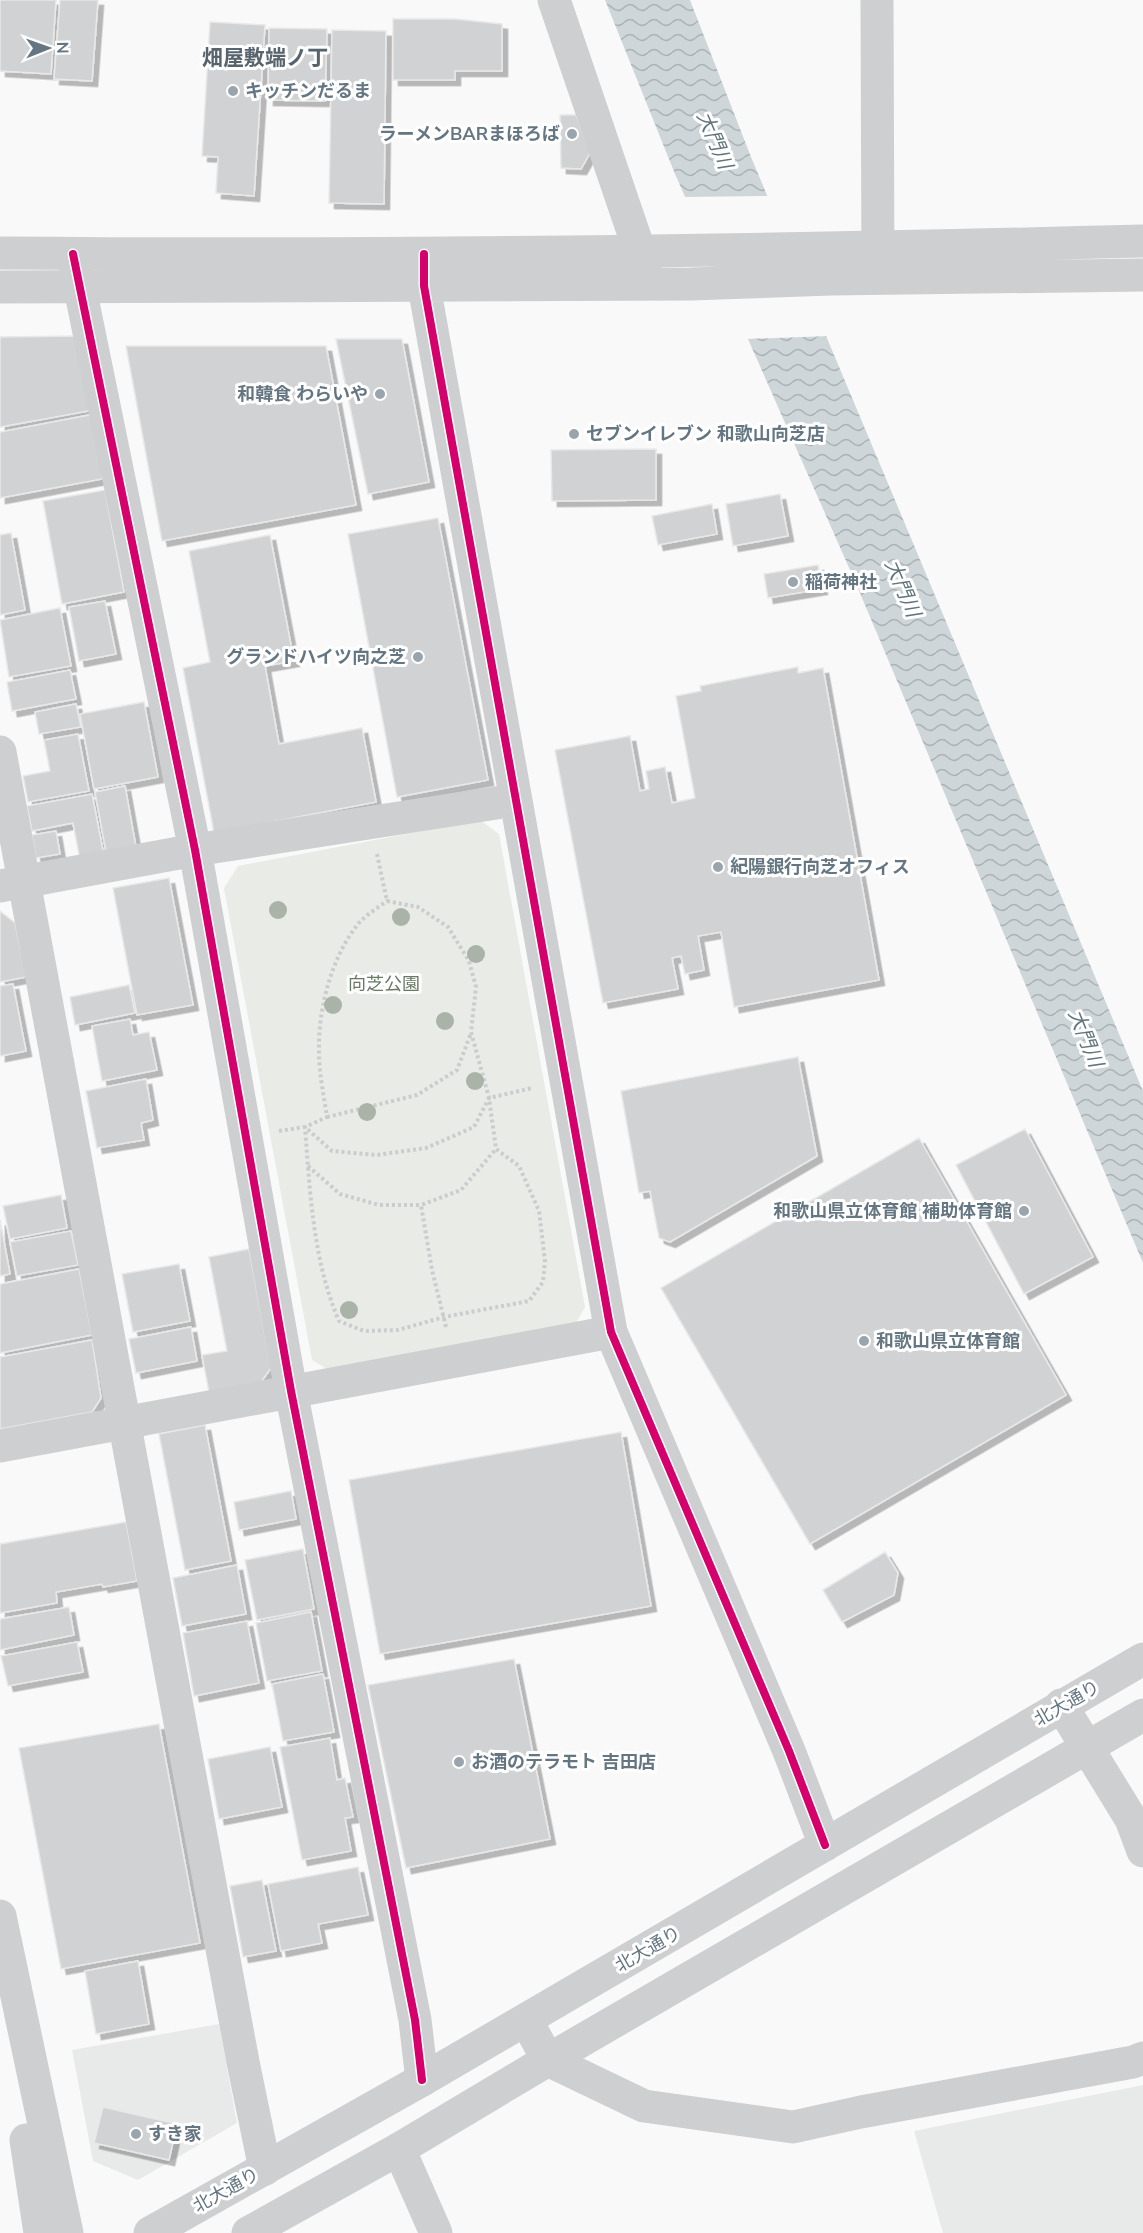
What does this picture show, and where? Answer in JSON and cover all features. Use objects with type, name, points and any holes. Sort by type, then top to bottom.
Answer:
[{"type":"street","points":[[554,0],[649,284]]},
{"type":"street","points":[[877,0],[878,263]]},
{"type":"street","points":[[0,254],[73,254],[424,270],[649,284],[691,284],[831,279],[878,263],[1143,241]]},
{"type":"street","points":[[0,287],[79,286],[424,270],[640,252],[823,247],[878,263],[1143,275]]},
{"type":"street","points":[[73,254],[195,850],[291,1391],[416,2020],[422,2080]]},
{"type":"street","points":[[424,270],[515,800],[611,1332],[789,1751],[825,1845]]},
{"type":"street","points":[[0,752],[12,884],[125,1422],[265,2169]]},
{"type":"street","points":[[12,884],[195,850],[515,800]]},
{"type":"street","points":[[0,1446],[611,1332]]},
{"type":"street","name":"北大通り","points":[[150,2233],[526,2020],[1143,1659]]},
{"type":"street","points":[[1061,1705],[1131,1819],[1143,1851]]},
{"type":"street","points":[[248,2233],[399,2150],[548,2060],[1143,1715]]},
{"type":"street","points":[[0,1916],[67,2233]]},
{"type":"street","points":[[0,1972],[40,2233]]},
{"type":"street","points":[[526,2020],[548,2060],[644,2106],[793,2127],[861,2112],[1133,2062],[1143,2058]]},
{"type":"street","points":[[399,2150],[436,2233]]},
{"type":"path","points":[[371,823],[387,901]]},
{"type":"path","points":[[305,1127],[327,1117],[417,1095],[457,1070],[471,1032],[476,987],[469,962],[448,927],[418,907],[387,901],[360,922],[344,944],[326,991],[321,1022],[319,1054],[327,1117]]},
{"type":"path","points":[[305,1127],[314,1225],[327,1294],[339,1321],[364,1331],[398,1329],[444,1317],[529,1301],[543,1282],[545,1261],[539,1210],[519,1166],[496,1149],[489,1098],[471,1032]]},
{"type":"path","points":[[305,1127],[332,1151],[377,1155],[426,1148],[474,1127],[489,1098],[565,1080]]},
{"type":"path","points":[[308,1166],[340,1194],[379,1205],[421,1205],[461,1190],[496,1149]]},
{"type":"path","points":[[421,1205],[432,1270],[453,1361]]},
{"type":"shaded area","points":[[219,2024],[237,2123],[138,2180],[93,2161],[72,2050]]},
{"type":"shaded area","points":[[1143,2085],[1143,2233],[943,2233],[914,2131]]},
{"type":"green space","name":"向芝公園","points":[[480,820],[499,834],[585,1307],[576,1323],[327,1369],[312,1360],[224,888],[238,866]]},
{"type":"water","name":"大門川","points":[[605,0],[690,0],[751,157],[1143,1091],[1143,1263],[854,579],[675,174]]},
{"type":"pier","points":[[771,196],[830,336],[745,339],[682,197]]},
{"type":"building","points":[[0,0],[56,0],[51,74],[0,71]]},
{"type":"building","points":[[60,0],[98,0],[92,81],[54,79]]},
{"type":"building","points":[[393,19],[455,19],[502,24],[502,71],[455,71],[455,80],[393,80]]},
{"type":"building","name":"キッチンだるま","points":[[210,22],[265,25],[254,196],[216,193],[218,157],[202,156]]},
{"type":"building","points":[[269,28],[327,29],[325,101],[268,100]]},
{"type":"building","points":[[332,30],[386,31],[384,204],[329,203]]},
{"type":"building","name":"ラーメンBARまほろば","points":[[560,115],[576,115],[590,153],[581,169],[561,168]]},
{"type":"building","points":[[79,336],[94,410],[0,427],[0,337]]},
{"type":"building","points":[[336,339],[402,339],[429,482],[368,494]]},
{"type":"building","points":[[126,346],[326,346],[356,505],[162,541]]},
{"type":"building","points":[[95,414],[107,478],[0,498],[0,432]]},
{"type":"building","points":[[656,449],[656,500],[552,501],[551,450]]},
{"type":"building","points":[[105,490],[124,592],[62,604],[43,501]]},
{"type":"building","points":[[780,494],[788,536],[733,546],[726,504]]},
{"type":"building","points":[[712,504],[717,534],[658,545],[652,516]]},
{"type":"building","name":"グランドハイツ向之芝","points":[[438,518],[488,780],[397,797],[348,534]]},
{"type":"building","points":[[11,533],[25,610],[0,615],[0,535]]},
{"type":"building","points":[[270,535],[294,661],[265,666],[279,744],[362,728],[376,802],[214,833],[183,668],[210,662],[189,551]]},
{"type":"building","name":"稲荷神社","points":[[818,565],[822,589],[768,598],[764,574]]},
{"type":"building","points":[[105,601],[116,654],[79,661],[69,607]]},
{"type":"building","points":[[60,608],[71,666],[9,677],[0,620]]},
{"type":"building","name":"紀陽銀行向芝オフィス","points":[[798,667],[798,673],[823,668],[879,980],[734,1007],[721,932],[698,936],[704,970],[685,974],[681,956],[672,958],[678,989],[603,1003],[555,750],[630,736],[640,791],[649,789],[646,771],[665,767],[672,803],[695,798],[676,696],[701,691],[700,686]]},
{"type":"building","points":[[70,670],[76,699],[12,711],[7,682]]},
{"type":"building","points":[[144,702],[158,777],[94,789],[80,714]]},
{"type":"building","points":[[76,704],[81,727],[39,734],[35,712]]},
{"type":"building","points":[[78,734],[89,791],[28,802],[23,776],[50,771],[44,740]]},
{"type":"building","points":[[125,786],[136,847],[106,852],[95,792]]},
{"type":"building","points":[[92,794],[104,856],[80,860],[73,823],[32,831],[27,806]]},
{"type":"building","points":[[56,831],[60,854],[36,858],[32,835]]},
{"type":"building","points":[[169,878],[193,1005],[137,1015],[113,888]]},
{"type":"building","points":[[0,911],[15,923],[26,977],[0,982]]},
{"type":"building","points":[[13,984],[26,1051],[0,1056],[0,986]]},
{"type":"building","points":[[129,985],[135,1013],[75,1025],[70,997]]},
{"type":"building","points":[[130,1019],[133,1035],[149,1032],[157,1070],[102,1081],[92,1026]]},
{"type":"building","points":[[798,1057],[817,1156],[670,1242],[659,1238],[650,1191],[639,1193],[621,1091]]},
{"type":"building","points":[[146,1079],[153,1120],[141,1123],[144,1140],[97,1148],[86,1091]]},
{"type":"building","name":"和歌山県立体育館 補助体育館","points":[[1025,1129],[1093,1257],[1024,1294],[956,1165]]},
{"type":"building","name":"和歌山県立体育館","points":[[919,1138],[1066,1395],[810,1544],[661,1288]]},
{"type":"building","points":[[61,1195],[67,1228],[10,1239],[3,1206]]},
{"type":"building","points":[[0,1220],[10,1274],[0,1276]]},
{"type":"building","points":[[71,1231],[78,1265],[17,1276],[10,1242]]},
{"type":"building","points":[[249,1249],[271,1368],[261,1382],[209,1392],[202,1355],[227,1351],[209,1257]]},
{"type":"building","points":[[179,1264],[190,1321],[133,1332],[122,1274]]},
{"type":"building","points":[[79,1269],[92,1335],[0,1353],[0,1284]]},
{"type":"building","points":[[191,1327],[197,1361],[136,1373],[129,1339]]},
{"type":"building","points":[[92,1340],[101,1398],[92,1412],[0,1429],[0,1357]]},
{"type":"building","points":[[205,1425],[231,1561],[185,1570],[159,1434]]},
{"type":"building","points":[[621,1432],[651,1606],[380,1654],[349,1480]]},
{"type":"building","points":[[291,1491],[296,1519],[239,1530],[234,1502]]},
{"type":"building","points":[[126,1522],[137,1581],[56,1592],[57,1603],[0,1613],[0,1544]]},
{"type":"building","points":[[303,1549],[314,1609],[257,1620],[245,1560]]},
{"type":"building","points":[[885,1552],[898,1573],[894,1595],[842,1622],[823,1590]]},
{"type":"building","points":[[237,1565],[246,1614],[182,1626],[173,1578]]},
{"type":"building","points":[[69,1607],[74,1635],[0,1650],[0,1619]]},
{"type":"building","points":[[311,1612],[322,1671],[267,1681],[256,1623]]},
{"type":"building","points":[[247,1621],[259,1683],[194,1696],[183,1633]]},
{"type":"building","points":[[77,1642],[83,1672],[8,1686],[1,1656]]},
{"type":"building","name":"お酒のテラモト 吉田店","points":[[514,1659],[550,1839],[406,1868],[368,1685]]},
{"type":"building","points":[[323,1674],[334,1732],[283,1741],[272,1684]]},
{"type":"building","points":[[159,1724],[200,1943],[61,1969],[19,1748]]},
{"type":"building","points":[[330,1738],[337,1780],[345,1778],[353,1817],[345,1818],[351,1851],[302,1860],[280,1747]]},
{"type":"building","points":[[270,1747],[282,1807],[219,1819],[208,1759]]},
{"type":"building","points":[[358,1867],[368,1915],[318,1924],[322,1943],[281,1951],[268,1884]]},
{"type":"building","points":[[262,1880],[276,1951],[243,1957],[230,1886]]},
{"type":"building","points":[[138,1961],[149,2024],[96,2034],[85,1971]]},
{"type":"building","name":"すき家","points":[[103,2107],[177,2124],[169,2160],[94,2143]]},
{"type":"cycle path","points":[[73,254],[195,850],[291,1391],[415,2020],[422,2080]]},
{"type":"cycle path","points":[[424,254],[424,286],[611,1332],[789,1751],[825,1845]]},
{"type":"place","name":"キッチンだるま","points":[[233,91]]},
{"type":"place","name":"ラーメンBARまほろば","points":[[572,134]]},
{"type":"place","name":"和韓食 わらいや","points":[[380,394]]},
{"type":"place","name":"セブンイレブン 和歌山向芝店","points":[[574,434]]},
{"type":"place","name":"稲荷神社","points":[[793,582]]},
{"type":"place","name":"グランドハイツ向之芝","points":[[418,657]]},
{"type":"place","name":"紀陽銀行向芝オフィス","points":[[718,867]]},
{"type":"place","name":"和歌山県立体育館 補助体育館","points":[[1024,1211]]},
{"type":"place","name":"和歌山県立体育館","points":[[864,1341]]},
{"type":"place","name":"お酒のテラモト 吉田店","points":[[459,1762]]},
{"type":"place","name":"すき家","points":[[136,2134]]},
{"type":"district","name":"畑屋敷端ノ丁","points":[[265,58]]}]
